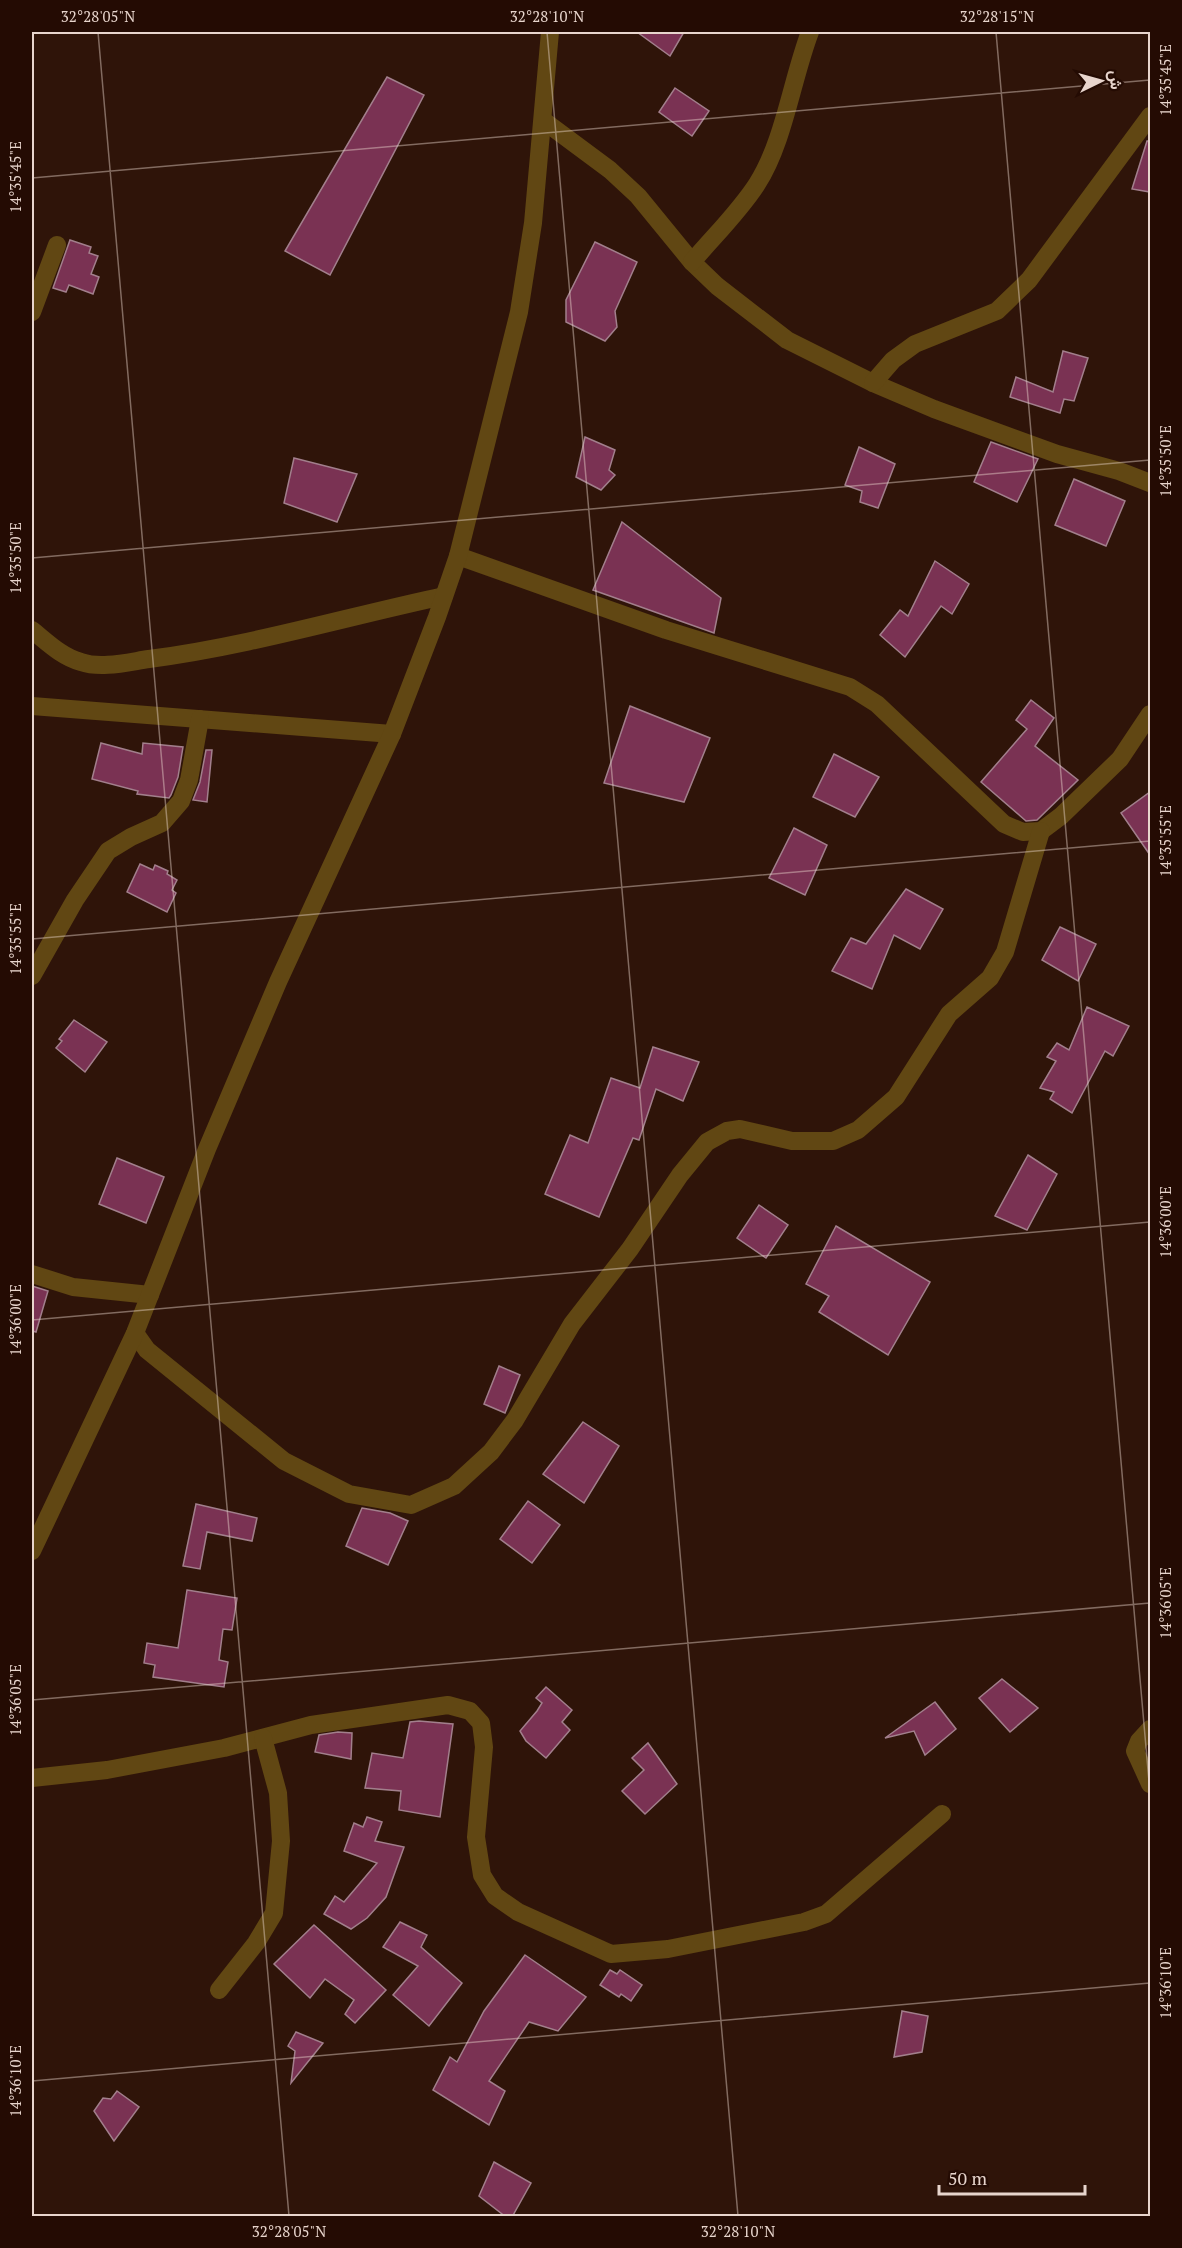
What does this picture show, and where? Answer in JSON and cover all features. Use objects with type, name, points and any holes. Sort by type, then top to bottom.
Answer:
[{"type":"street","points":[[32,1551],[135,1333],[278,982],[392,734],[458,556],[519,312],[533,223],[544,121],[550,32]]},
{"type":"street","points":[[693,262],[757,183],[782,125],[797,65],[810,32]]},
{"type":"street","points":[[873,383],[893,360],[915,344],[997,311],[1029,280],[1150,117]]},
{"type":"street","points":[[544,121],[610,170],[638,196],[693,262],[717,286],[787,340],[873,383],[1046,450],[1119,471],[1150,483]]},
{"type":"street","points":[[32,312],[57,245]]},
{"type":"street","points":[[458,556],[656,627],[850,687],[877,704],[1004,824],[1023,832],[1041,831],[1061,816],[1120,759],[1150,714]]},
{"type":"street","points":[[32,630],[58,652],[82,663],[112,664],[246,643],[341,618],[444,596]]},
{"type":"street","points":[[32,706],[392,734]]},
{"type":"street","points":[[32,976],[75,900],[108,851],[162,823],[180,801],[189,780],[200,719]]},
{"type":"street","points":[[135,1333],[147,1350],[254,1438],[284,1461],[318,1479],[350,1494],[411,1505],[454,1486],[491,1452],[515,1420],[572,1324],[630,1249],[680,1175],[707,1142],[727,1131],[740,1129],[792,1141],[833,1141],[858,1130],[896,1097],[949,1014],[990,978],[1005,952],[1041,831]]},
{"type":"street","points":[[32,1274],[73,1287],[150,1295]]},
{"type":"street","points":[[32,1778],[108,1770],[224,1748],[311,1725],[447,1706],[470,1711],[481,1723],[484,1747],[476,1837],[482,1875],[495,1896],[518,1912],[611,1954],[668,1949],[804,1922],[826,1914],[942,1814]]},
{"type":"street","points":[[1150,1730],[1139,1741],[1135,1751],[1150,1784]]},
{"type":"street","points":[[219,1990],[256,1944],[274,1912],[280,1841],[278,1793],[263,1738]]},
{"type":"building","points":[[637,32],[684,32],[670,56]]},
{"type":"building","points":[[387,77],[424,95],[330,275],[285,251]]},
{"type":"building","points":[[675,88],[709,111],[692,136],[659,112]]},
{"type":"building","points":[[1147,141],[1150,141],[1150,192],[1132,189]]},
{"type":"building","points":[[70,240],[91,247],[89,253],[98,256],[91,274],[99,277],[93,294],[69,285],[66,292],[53,288]]},
{"type":"building","points":[[595,242],[637,262],[615,311],[617,327],[605,341],[566,322],[566,300]]},
{"type":"building","points":[[1063,351],[1088,358],[1074,401],[1064,399],[1060,413],[1010,397],[1016,377],[1053,392]]},
{"type":"building","points":[[585,437],[615,450],[609,470],[615,475],[601,490],[576,477]]},
{"type":"building","points":[[991,442],[1038,459],[1017,502],[974,482]]},
{"type":"building","points":[[859,447],[895,464],[878,508],[860,502],[862,491],[845,485]]},
{"type":"building","points":[[294,458],[357,474],[337,522],[284,503]]},
{"type":"building","points":[[1074,479],[1125,501],[1106,546],[1055,525]]},
{"type":"building","points":[[622,522],[721,598],[714,633],[593,590]]},
{"type":"building","points":[[935,561],[969,584],[952,614],[941,606],[905,657],[880,635],[900,610],[908,616]]},
{"type":"building","points":[[1031,700],[1054,718],[1035,746],[1078,780],[1037,820],[1026,821],[981,782],[1027,729],[1016,720]]},
{"type":"building","points":[[630,706],[710,738],[684,802],[604,783]]},
{"type":"building","points":[[101,743],[142,754],[143,743],[183,747],[178,777],[169,798],[137,794],[138,791],[92,779]]},
{"type":"building","points":[[206,750],[212,750],[207,802],[193,800],[200,782]]},
{"type":"building","points":[[834,754],[879,777],[855,817],[813,797]]},
{"type":"building","points":[[1150,792],[1150,855],[1121,813]]},
{"type":"building","points":[[794,828],[827,845],[805,895],[769,878]]},
{"type":"building","points":[[140,864],[153,870],[155,865],[168,871],[167,874],[177,880],[172,890],[176,893],[167,912],[127,892]]},
{"type":"building","points":[[906,889],[943,909],[920,949],[894,935],[872,989],[832,971],[851,938],[866,944]]},
{"type":"building","points":[[1060,927],[1096,944],[1078,981],[1042,960]]},
{"type":"building","points":[[1087,1007],[1129,1026],[1113,1056],[1105,1051],[1072,1113],[1050,1099],[1054,1092],[1040,1088],[1056,1061],[1047,1057],[1057,1043],[1069,1050]]},
{"type":"building","points":[[74,1020],[107,1042],[85,1072],[56,1048],[62,1041],[59,1039]]},
{"type":"building","points":[[653,1047],[699,1062],[683,1101],[656,1089],[639,1140],[633,1138],[599,1217],[545,1194],[570,1135],[588,1143],[611,1078],[640,1088]]},
{"type":"building","points":[[1028,1155],[1057,1174],[1027,1230],[995,1216]]},
{"type":"building","points":[[117,1158],[164,1177],[146,1223],[99,1204]]},
{"type":"building","points":[[759,1205],[788,1225],[766,1258],[737,1238]]},
{"type":"building","points":[[836,1226],[930,1282],[888,1355],[819,1312],[829,1296],[806,1284]]},
{"type":"building","points":[[32,1286],[48,1291],[36,1332],[32,1331]]},
{"type":"building","points":[[499,1366],[520,1375],[505,1413],[484,1404]]},
{"type":"building","points":[[583,1422],[619,1446],[584,1503],[543,1474]]},
{"type":"building","points":[[528,1501],[560,1525],[532,1563],[500,1539]]},
{"type":"building","points":[[196,1504],[257,1518],[252,1541],[207,1532],[200,1569],[183,1566]]},
{"type":"building","points":[[362,1508],[390,1513],[408,1521],[388,1565],[346,1546]]},
{"type":"building","points":[[187,1590],[237,1598],[232,1630],[223,1629],[219,1660],[228,1662],[224,1687],[153,1677],[155,1665],[144,1663],[147,1643],[178,1648]]},
{"type":"building","points":[[1002,1679],[1038,1708],[1010,1732],[979,1698]]},
{"type":"building","points":[[546,1687],[572,1710],[562,1722],[570,1730],[546,1758],[526,1741],[520,1731],[542,1703],[536,1698]]},
{"type":"building","points":[[935,1702],[956,1729],[925,1755],[914,1731],[885,1738]]},
{"type":"building","points":[[410,1722],[453,1724],[440,1817],[399,1810],[401,1791],[365,1788],[372,1753],[403,1758]]},
{"type":"building","points":[[338,1732],[352,1733],[351,1759],[315,1752],[319,1735]]},
{"type":"building","points":[[648,1743],[677,1784],[645,1814],[622,1791],[644,1770],[632,1758]]},
{"type":"building","points":[[367,1817],[382,1822],[375,1841],[404,1847],[386,1897],[367,1918],[351,1929],[324,1914],[335,1896],[344,1902],[377,1863],[344,1851],[354,1823],[363,1827]]},
{"type":"building","points":[[400,1922],[427,1935],[421,1947],[462,1983],[429,2026],[393,1995],[418,1966],[383,1947]]},
{"type":"building","points":[[314,1925],[386,1990],[355,2023],[345,2014],[354,2000],[325,1979],[310,1998],[274,1964]]},
{"type":"building","points":[[525,1955],[586,1997],[558,2031],[529,2022],[489,2081],[505,2091],[489,2125],[433,2090],[450,2057],[457,2062],[484,2011]]},
{"type":"building","points":[[610,1970],[617,1974],[620,1970],[642,1985],[631,2001],[621,1994],[619,1997],[600,1985]]},
{"type":"building","points":[[902,2011],[928,2016],[922,2052],[894,2057]]},
{"type":"building","points":[[296,2032],[323,2043],[291,2083],[295,2051],[288,2046]]},
{"type":"building","points":[[117,2091],[139,2107],[114,2141],[94,2111],[103,2098],[111,2099]]},
{"type":"building","points":[[494,2162],[531,2183],[512,2217],[506,2217],[479,2196]]}]
